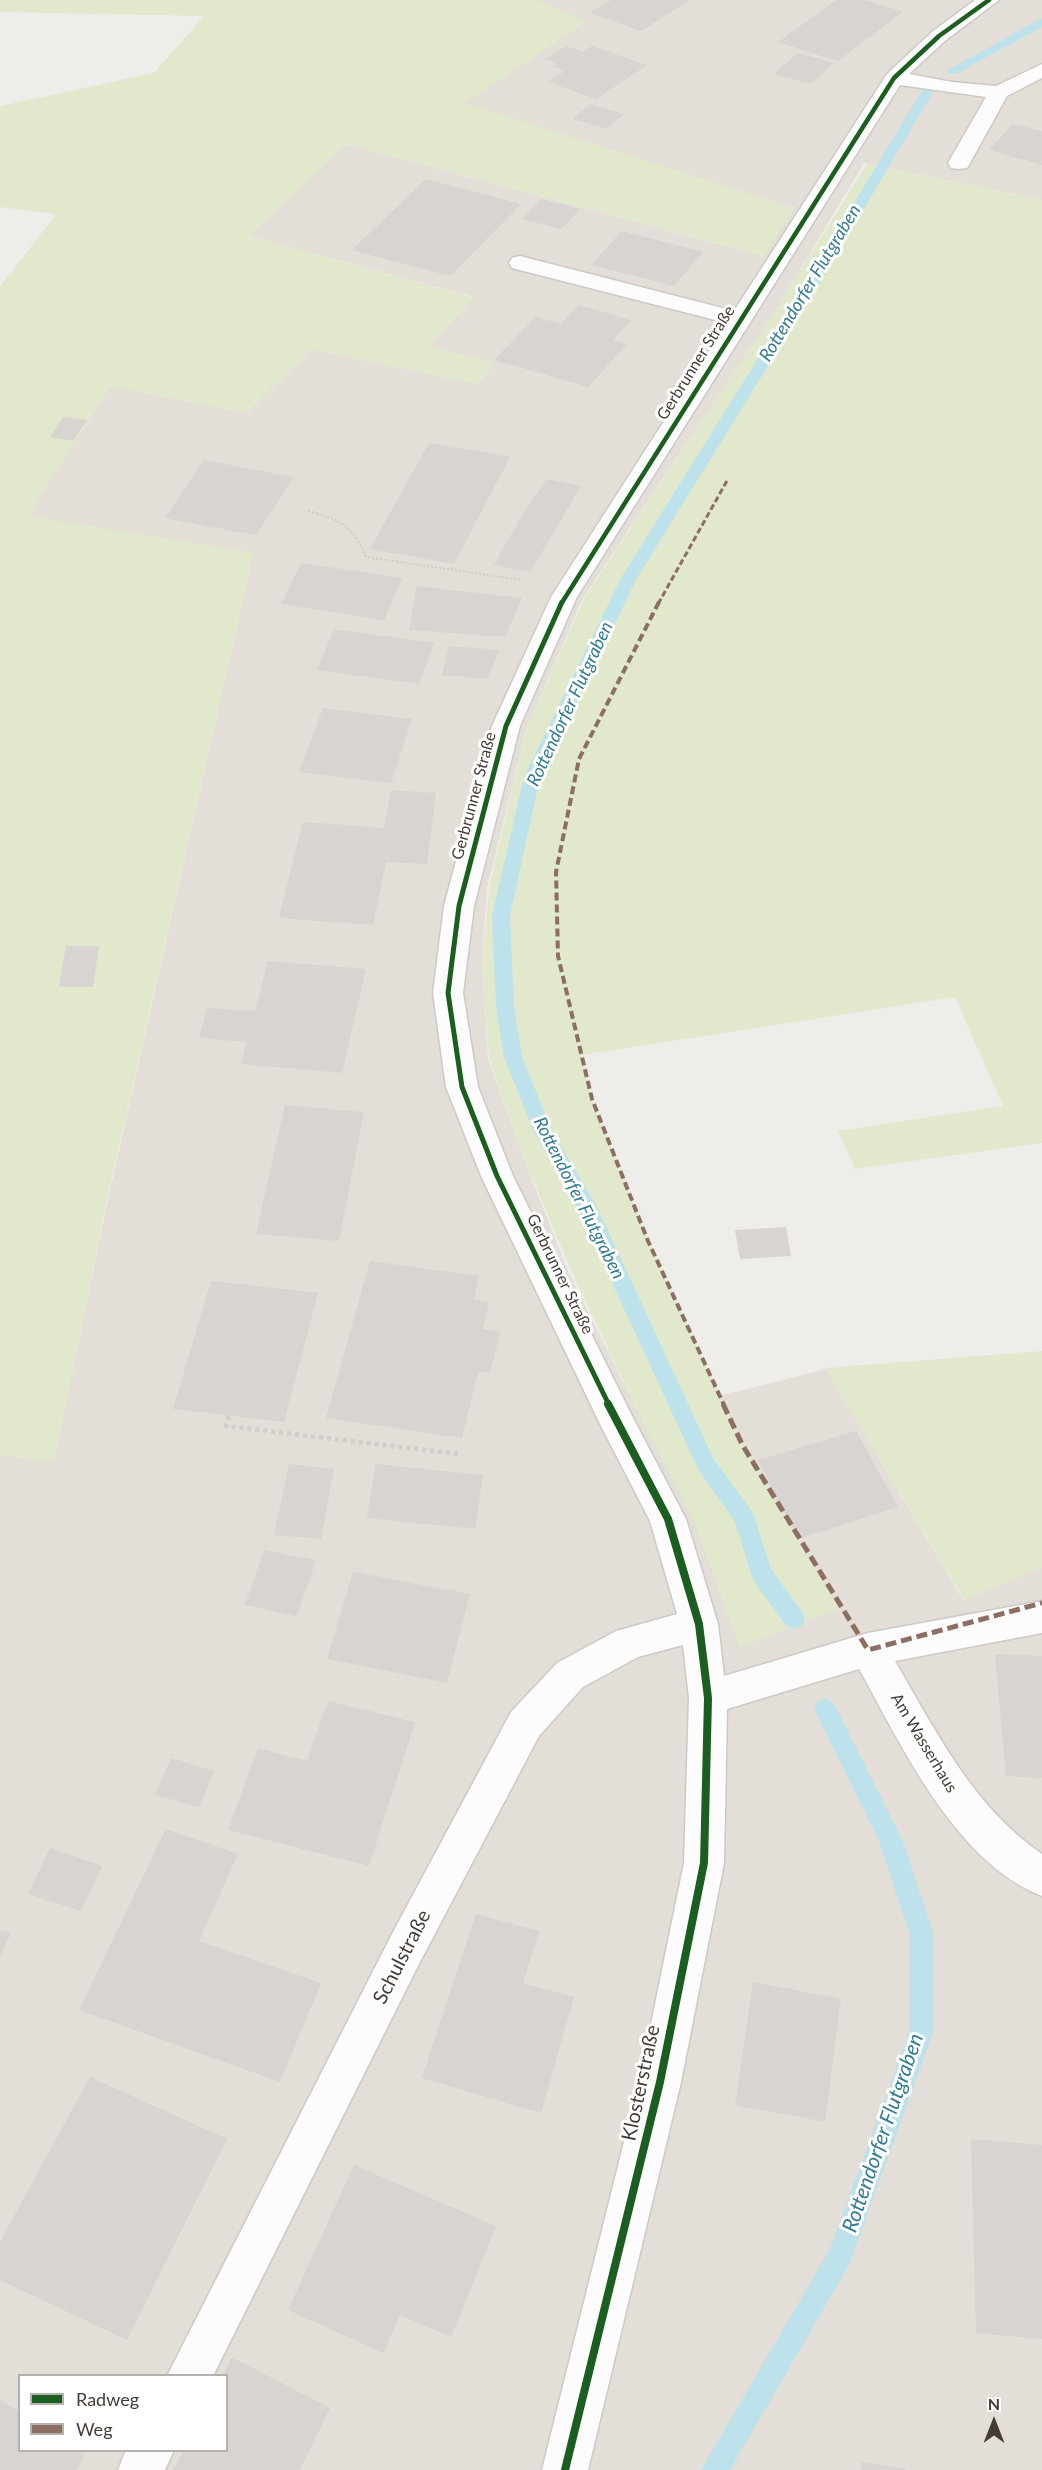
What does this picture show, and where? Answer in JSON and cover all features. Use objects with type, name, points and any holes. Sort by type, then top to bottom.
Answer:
[{"type":"street","name":"Gerbrunner Straße","points":[[708,1698],[699,1624],[668,1519],[619,1426],[497,1176],[462,1087],[448,993],[459,906],[506,726],[570,588],[739,320],[921,50],[989,0]]},
{"type":"street","points":[[902,80],[952,88],[999,92],[1042,70]]},
{"type":"street","points":[[959,163],[999,92]]},
{"type":"street","points":[[520,263],[739,320]]},
{"type":"street","points":[[708,1698],[861,1652],[1042,1617]]},
{"type":"street","name":"Schulstraße","points":[[190,2374],[406,1948],[525,1724],[570,1675],[629,1643],[699,1624]]},
{"type":"street","name":"Am Wasserhaus","points":[[861,1652],[953,1795],[1019,1864],[1042,1877]]},
{"type":"street","name":"Klosterstraße","points":[[565,2470],[660,2082],[704,1863],[708,1698]]},
{"type":"street","points":[[141,2470],[150,2452]]},
{"type":"path","points":[[308,511],[337,518],[359,538],[366,557],[570,588]]},
{"type":"path","points":[[229,1416],[226,1426],[460,1454]]},
{"type":"shaded area","points":[[535,0],[1042,0],[1042,200],[864,163],[779,305],[582,600],[526,730],[487,888],[482,964],[488,1058],[525,1162],[568,1271],[640,1416],[826,1369],[963,1600],[1042,1567],[1042,2470],[0,2470],[0,1454],[54,1461],[103,1222],[253,553],[27,517],[110,386],[246,413],[311,349],[478,384],[494,363],[429,346],[473,297],[249,236],[346,144],[763,256],[793,209],[464,103],[585,22]]},
{"type":"green space","points":[[0,0],[536,0],[586,21],[465,103],[794,208],[764,256],[346,144],[249,236],[474,298],[429,346],[494,363],[477,384],[311,349],[246,413],[110,386],[28,516],[253,553],[104,1213],[54,1462],[0,1455],[0,287],[56,214],[0,207],[0,106],[154,73],[204,16],[0,12]]},
{"type":"green space","points":[[867,164],[1042,200],[1042,1143],[855,1169],[838,1131],[1003,1106],[955,997],[582,1055],[593,1102],[651,1246],[745,1448],[839,1609],[740,1647],[692,1517],[644,1425],[571,1270],[523,1156],[489,1058],[482,966],[489,887],[526,730],[584,599],[778,306]]},
{"type":"green space","points":[[1042,1351],[1042,1567],[964,1600],[825,1368]]},
{"type":"building","points":[[611,0],[690,0],[641,31],[590,13]]},
{"type":"building","points":[[836,0],[864,0],[903,12],[838,61],[778,42]]},
{"type":"building","points":[[566,46],[583,52],[592,46],[647,65],[596,99],[548,82],[565,71],[552,66],[557,63],[545,59]]},
{"type":"building","points":[[798,53],[834,63],[810,84],[774,74]]},
{"type":"building","points":[[590,104],[624,114],[607,129],[573,119]]},
{"type":"building","points":[[1013,124],[1042,131],[1042,165],[989,150]]},
{"type":"building","points":[[426,179],[521,204],[450,276],[352,250]]},
{"type":"building","points":[[542,199],[580,209],[561,229],[522,219]]},
{"type":"building","points":[[622,231],[703,252],[674,286],[591,265]]},
{"type":"building","points":[[579,305],[631,320],[613,340],[627,344],[588,387],[494,360],[536,317],[561,324]]},
{"type":"building","points":[[63,417],[87,420],[73,441],[50,437]]},
{"type":"building","points":[[429,443],[510,457],[454,564],[370,549]]},
{"type":"building","points":[[204,460],[294,477],[256,535],[165,518]]},
{"type":"building","points":[[547,479],[581,486],[530,572],[494,565],[522,515]]},
{"type":"building","points":[[301,563],[402,578],[384,620],[281,604]]},
{"type":"building","points":[[417,586],[522,598],[505,637],[409,630]]},
{"type":"building","points":[[334,629],[434,643],[419,684],[317,670]]},
{"type":"building","points":[[449,646],[499,650],[487,679],[442,675]]},
{"type":"building","points":[[323,708],[412,719],[391,783],[299,772]]},
{"type":"building","points":[[391,790],[436,793],[427,864],[386,862],[373,925],[279,918],[303,822],[384,828]]},
{"type":"building","points":[[66,946],[99,946],[93,987],[59,987]]},
{"type":"building","points":[[268,961],[366,969],[342,1073],[241,1064],[247,1042],[199,1038],[207,1008],[255,1011]]},
{"type":"building","points":[[285,1105],[364,1112],[339,1241],[256,1234]]},
{"type":"building","points":[[786,1227],[791,1256],[740,1259],[735,1230]]},
{"type":"building","points":[[370,1261],[479,1276],[474,1299],[489,1302],[483,1329],[500,1332],[490,1373],[478,1372],[462,1438],[326,1418]]},
{"type":"building","points":[[211,1281],[318,1293],[284,1422],[173,1409]]},
{"type":"building","points":[[856,1431],[898,1507],[798,1539],[758,1460]]},
{"type":"building","points":[[289,1464],[334,1469],[321,1539],[274,1535]]},
{"type":"building","points":[[376,1464],[483,1475],[475,1529],[367,1518]]},
{"type":"building","points":[[264,1550],[316,1560],[297,1616],[245,1605]]},
{"type":"building","points":[[353,1572],[470,1594],[447,1683],[327,1659]]},
{"type":"building","points":[[995,1654],[1042,1656],[1042,1778],[1006,1776]]},
{"type":"building","points":[[328,1701],[415,1722],[369,1866],[228,1830],[258,1748],[307,1761]]},
{"type":"building","points":[[171,1758],[214,1771],[199,1807],[155,1795]]},
{"type":"building","points":[[166,1829],[238,1854],[199,1941],[321,1983],[280,2082],[79,2010]]},
{"type":"building","points":[[50,1848],[102,1866],[81,1911],[28,1894]]},
{"type":"building","points":[[476,1914],[539,1931],[523,1983],[574,1997],[541,2113],[422,2078]]},
{"type":"building","points":[[0,1930],[11,1933],[0,1956]]},
{"type":"building","points":[[753,1982],[841,1999],[825,2122],[735,2105]]},
{"type":"building","points":[[90,2077],[227,2139],[127,2340],[0,2280],[0,2242]]},
{"type":"building","points":[[971,2139],[1042,2145],[1042,2339],[976,2333]]},
{"type":"building","points":[[354,2165],[496,2226],[451,2337],[400,2315],[383,2353],[288,2310]]},
{"type":"building","points":[[232,2357],[330,2408],[300,2470],[174,2470],[183,2452],[228,2452],[228,2374],[224,2374]]},
{"type":"building","points":[[0,2400],[18,2411],[18,2452],[82,2452],[85,2454],[76,2470],[0,2470]]},
{"type":"building","points":[[861,2462],[906,2469],[906,2470],[861,2470]]},
{"type":"waterway","name":"Rottendorfer Flutgraben","points":[[952,71],[1042,22]]},
{"type":"waterway","name":"Rottendorfer Flutgraben","points":[[794,1619],[761,1573],[745,1519],[705,1463],[588,1209],[543,1132],[513,1057],[505,1007],[501,916],[532,777],[629,578],[829,256],[927,92]]},
{"type":"waterway","name":"Rottendorfer Flutgraben","points":[[715,2470],[840,2256],[921,2033],[922,1936],[890,1839],[825,1709]]},
{"type":"marked path","points":[[728,479],[666,589],[579,759],[556,872],[558,956],[592,1099],[648,1241],[743,1446],[868,1650],[1042,1603]]},
{"type":"cycle path","points":[[565,2470],[660,2082],[704,1863],[708,1698],[699,1624],[668,1519],[619,1426],[497,1176],[462,1087],[448,993],[459,906],[506,726],[564,597],[894,78],[939,36],[989,0]]}]
